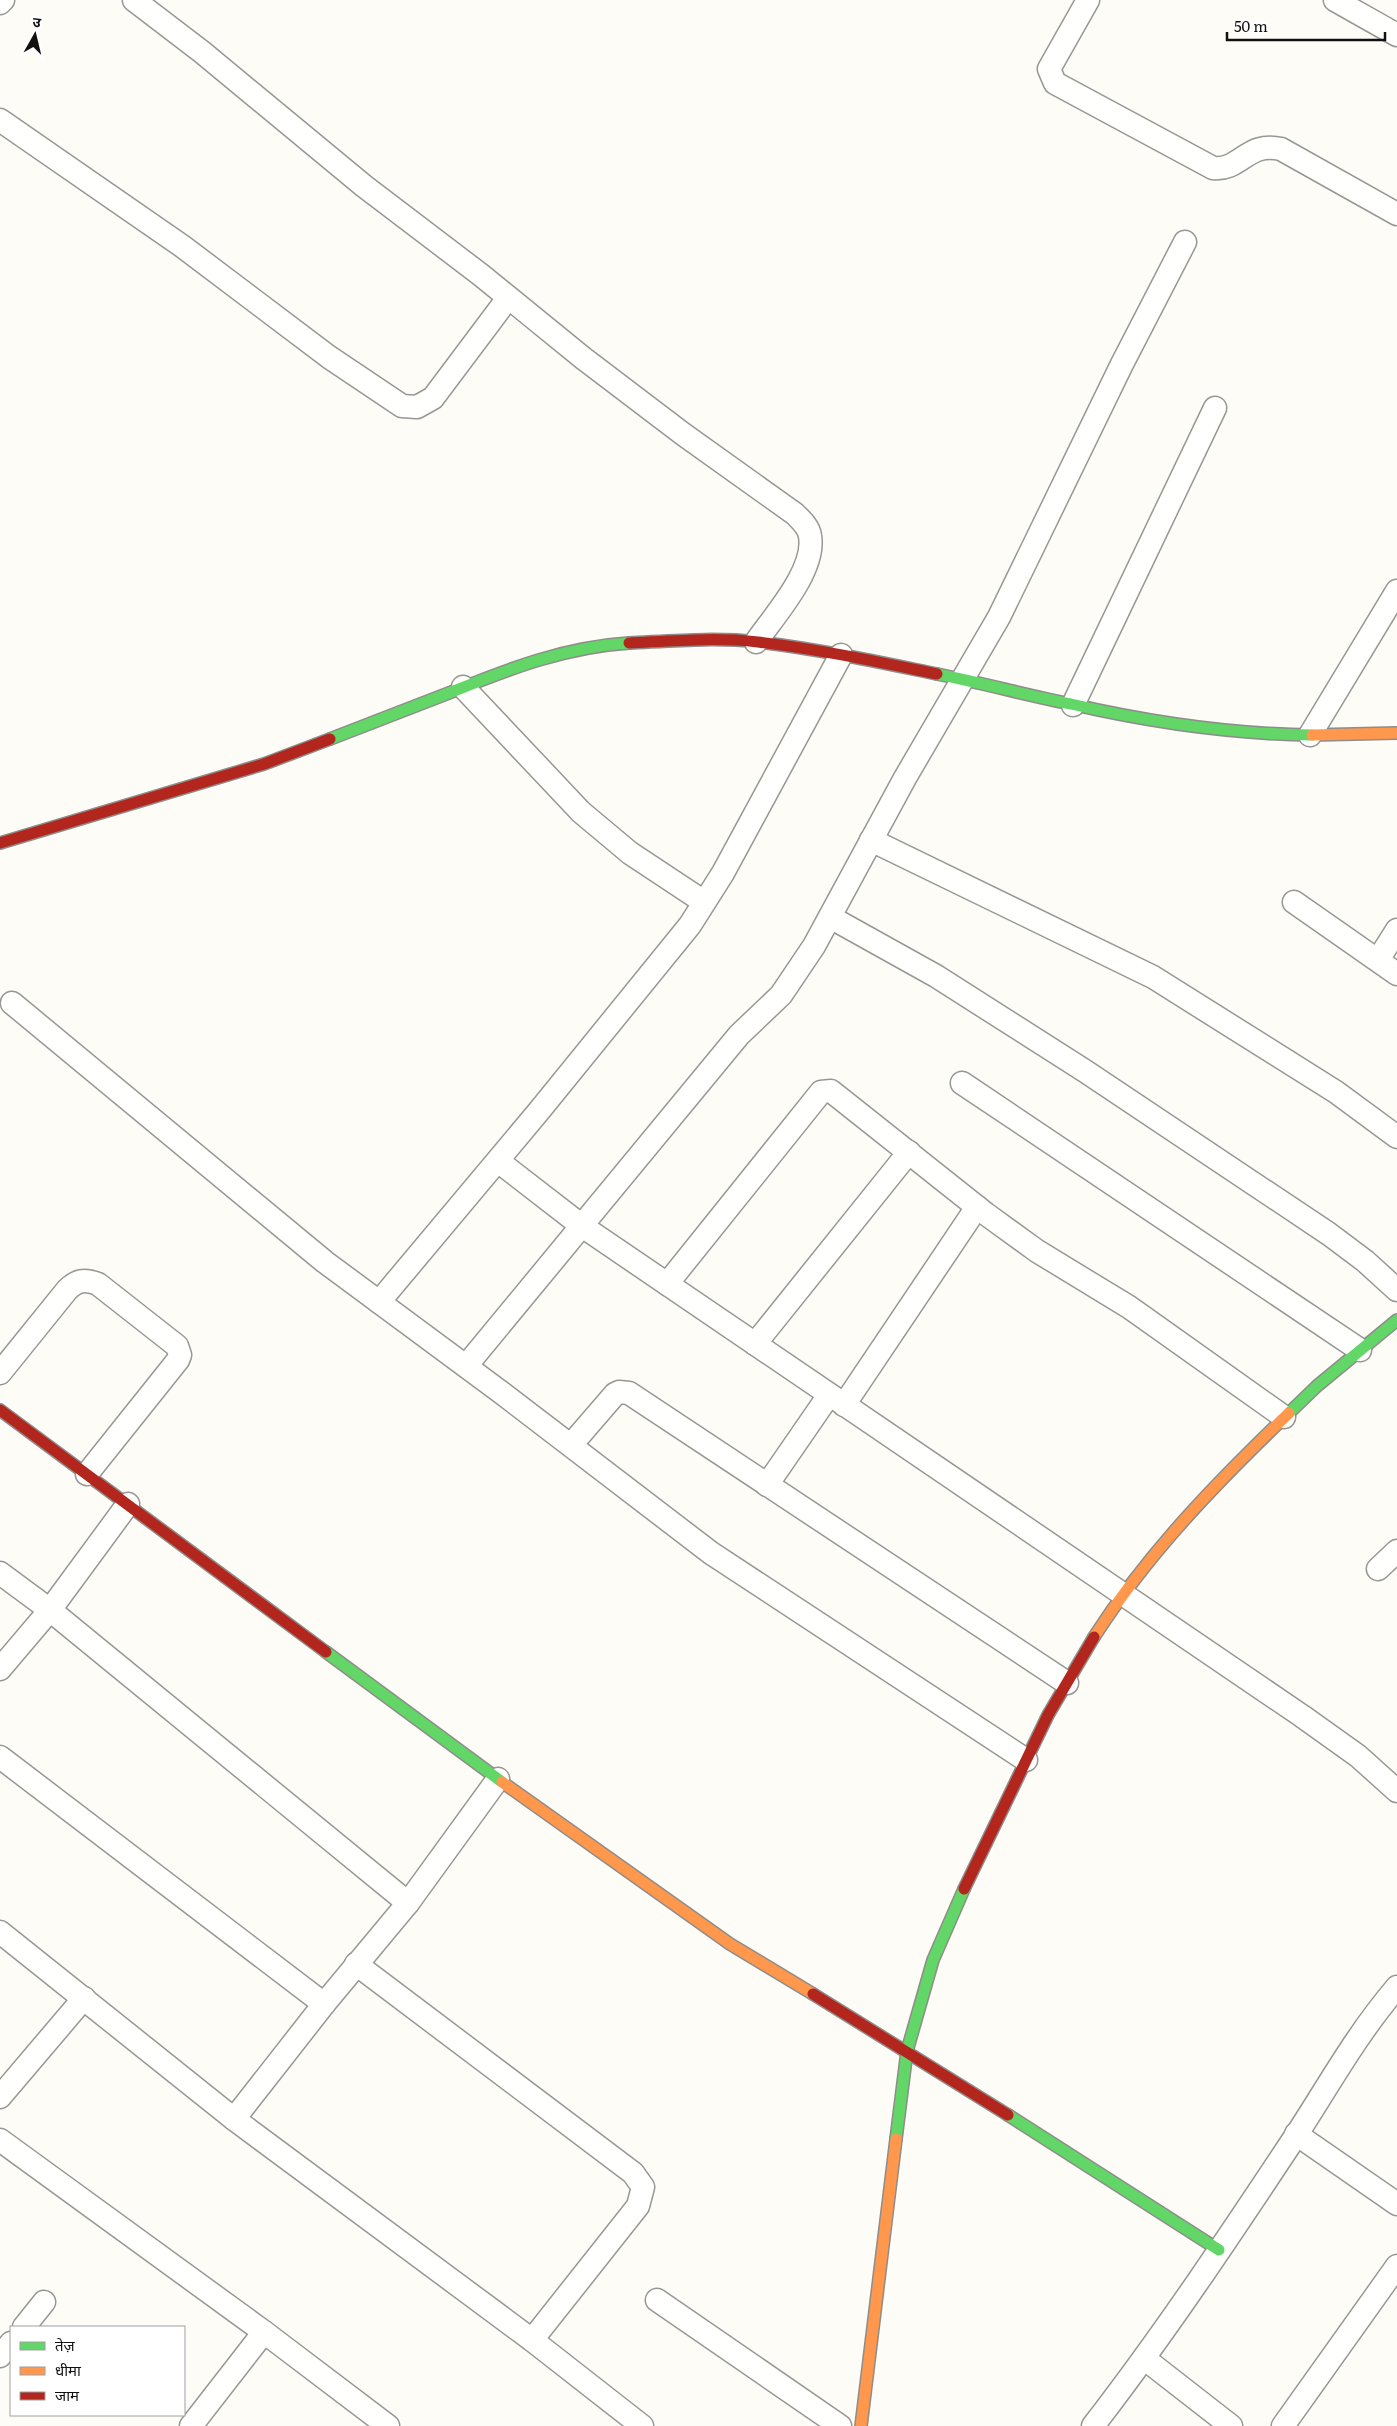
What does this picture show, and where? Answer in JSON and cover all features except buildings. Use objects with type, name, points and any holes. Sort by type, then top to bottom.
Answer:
[{"type":"street","points":[[134,0],[202,52],[364,186],[582,358],[683,434],[795,514],[805,524],[810,535],[810,551],[803,572],[756,642]]},
{"type":"street","points":[[1088,0],[1049,69],[1055,83],[1213,168],[1229,167],[1258,148],[1281,149],[1397,214]]},
{"type":"street","points":[[1335,0],[1397,35]]},
{"type":"street","points":[[0,120],[182,246],[330,357],[402,406],[418,407],[433,398],[508,298]]},
{"type":"street","points":[[466,1366],[739,1035],[781,995],[814,946],[961,679],[998,617],[1114,381],[1186,242]]},
{"type":"street","points":[[1073,705],[1215,408]]},
{"type":"street","points":[[1310,735],[1397,591]]},
{"type":"street","points":[[0,843],[264,764],[525,662],[601,645],[680,640],[756,642],[841,655],[961,679],[1073,705],[1184,724],[1251,732],[1310,735],[1397,733]]},
{"type":"street","points":[[379,1302],[498,1161],[679,939],[723,873],[841,655]]},
{"type":"street","points":[[463,687],[588,818],[630,852],[704,902]]},
{"type":"street","points":[[872,840],[1153,977],[1320,1081],[1397,1137]]},
{"type":"street","points":[[1294,902],[1397,974]]},
{"type":"street","points":[[830,917],[936,976],[1085,1071],[1329,1234],[1365,1261],[1397,1290]]},
{"type":"street","points":[[1378,960],[1397,930]]},
{"type":"street","points":[[12,1003],[325,1262],[571,1445],[711,1553],[1026,1760]]},
{"type":"street","points":[[962,1083],[1360,1350]]},
{"type":"street","points":[[667,1284],[824,1090],[834,1092],[977,1207],[1037,1251],[1129,1307],[1284,1417]]},
{"type":"street","points":[[755,1344],[909,1152]]},
{"type":"street","points":[[498,1161],[582,1226],[1302,1716],[1358,1756],[1397,1791]]},
{"type":"street","points":[[767,1484],[836,1400],[977,1207]]},
{"type":"street","points":[[0,1373],[73,1283],[80,1281],[88,1280],[98,1284],[177,1346],[180,1355],[178,1360],[87,1474]]},
{"type":"street","points":[[861,2426],[907,2051],[933,1960],[975,1865],[1048,1715],[1122,1594],[1162,1544],[1219,1480],[1316,1386],[1397,1320]]},
{"type":"street","points":[[571,1445],[615,1394],[624,1392],[767,1484],[1067,1683]]},
{"type":"street","points":[[0,1410],[498,1779],[730,1944],[907,2051],[1219,2250]]},
{"type":"street","points":[[0,1669],[50,1610],[128,1504]]},
{"type":"street","points":[[1378,1569],[1397,1551]]},
{"type":"street","points":[[0,1573],[50,1610],[408,1903]]},
{"type":"street","points":[[0,1757],[324,2004]]},
{"type":"street","points":[[234,2119],[356,1964],[408,1903],[498,1779]]},
{"type":"street","points":[[0,1932],[234,2119],[532,2340],[642,2426]]},
{"type":"street","points":[[356,1964],[633,2173],[643,2187],[643,2195],[638,2206],[532,2340]]},
{"type":"street","points":[[1093,2426],[1145,2359],[1219,2250],[1296,2134],[1354,2041],[1397,1987]]},
{"type":"street","points":[[0,2098],[84,1998]]},
{"type":"street","points":[[1296,2134],[1397,2204]]},
{"type":"street","points":[[0,2140],[264,2332],[388,2426]]},
{"type":"street","points":[[1283,2426],[1397,2266]]},
{"type":"street","points":[[656,2300],[840,2426]]},
{"type":"street","points":[[25,2326],[44,2302]]},
{"type":"street","points":[[191,2426],[264,2332]]},
{"type":"street","points":[[0,2356],[10,2344]]},
{"type":"street","points":[[1145,2359],[1231,2426]]},
{"type":"traffic: fast","points":[[330,739],[497,674],[539,660],[583,649],[629,643]]},
{"type":"traffic: fast","points":[[937,674],[1037,697],[1160,721],[1252,732],[1312,735]]},
{"type":"traffic: fast","points":[[1289,1413],[1317,1386],[1397,1320]]},
{"type":"traffic: fast","points":[[326,1652],[502,1782]]},
{"type":"traffic: fast","points":[[896,2139],[907,2051],[933,1960],[964,1889]]},
{"type":"traffic: fast","points":[[1008,2115],[1219,2250]]},
{"type":"traffic: slow","points":[[1312,735],[1397,733]]},
{"type":"traffic: slow","points":[[1094,1637],[1160,1547],[1210,1492],[1289,1413]]},
{"type":"traffic: slow","points":[[502,1782],[730,1944],[813,1994]]},
{"type":"traffic: slow","points":[[861,2426],[896,2139]]},
{"type":"traffic: jam","points":[[629,643],[677,640],[758,642],[870,660],[937,674]]},
{"type":"traffic: jam","points":[[0,843],[264,764],[330,739]]},
{"type":"traffic: jam","points":[[0,1410],[326,1652]]},
{"type":"traffic: jam","points":[[964,1889],[1048,1715],[1094,1637]]},
{"type":"traffic: jam","points":[[813,1994],[1008,2115]]}]
